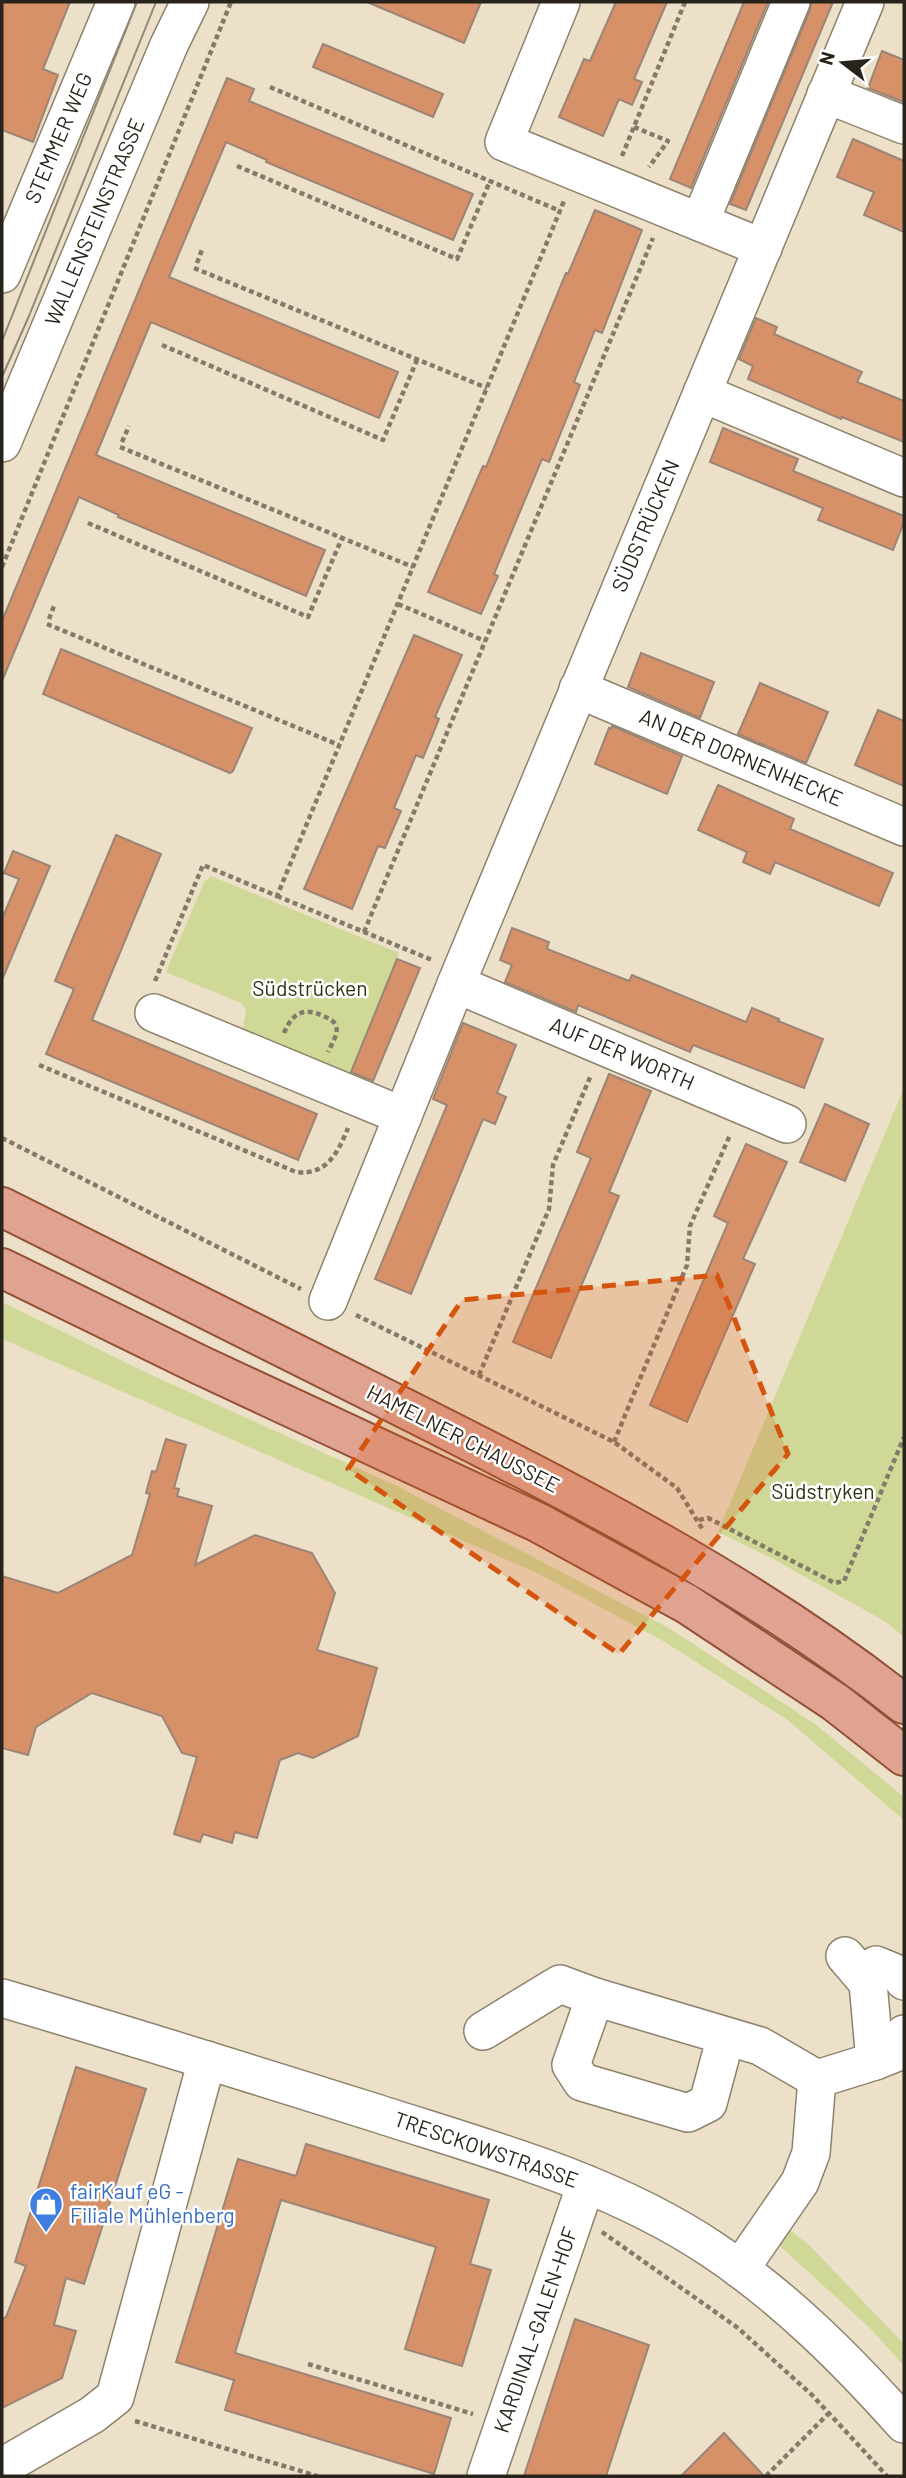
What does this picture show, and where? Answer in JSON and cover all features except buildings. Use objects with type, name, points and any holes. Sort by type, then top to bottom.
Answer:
[{"type":"main road","name":"HAMELNER CHAUSSEE","points":[[2,1207],[519,1466],[686,1557],[859,1669],[904,1704]]},
{"type":"main road","name":"HAMELNER CHAUSSEE","points":[[2,1268],[201,1365],[539,1523],[687,1604],[835,1702],[904,1756]]},
{"type":"street","name":"STEMMER WEG","points":[[2,274],[116,2]]},
{"type":"street","name":"WALLENSTEINSTRASSE","points":[[2,443],[169,45],[190,2]]},
{"type":"street","points":[[561,2],[504,142],[762,248]]},
{"type":"street","points":[[699,222],[791,2]]},
{"type":"street","name":"SÜDSTRÜCKEN","points":[[328,1301],[578,689],[865,2]]},
{"type":"street","points":[[826,94],[904,125]]},
{"type":"street","points":[[702,393],[904,478]]},
{"type":"street","name":"AN DER DORNENHECKE","points":[[578,689],[904,827]]},
{"type":"street","name":"AUF DER WORTH","points":[[459,978],[603,1045],[787,1124]]},
{"type":"street","points":[[154,1013],[403,1116]]},
{"type":"street","points":[[875,1967],[868,1983],[875,2061]]},
{"type":"street","points":[[483,2031],[561,1984],[595,1997],[760,2046],[817,2079],[900,2051],[904,2034]]},
{"type":"street","points":[[595,1997],[571,2065],[582,2082],[688,2113],[708,2103],[726,2036]]},
{"type":"street","name":"TRESCKOWSTRASSE","points":[[2,1998],[452,2137],[581,2199],[654,2217],[711,2249],[766,2288],[867,2382],[904,2424]]},
{"type":"street","points":[[2,2467],[92,2415],[115,2397],[207,2060]]},
{"type":"street","points":[[740,2269],[800,2182],[811,2153],[817,2079]]},
{"type":"street","name":"KARDINAL-GALEN-HOF","points":[[486,2476],[581,2199]]},
{"type":"path","points":[[2,567],[228,2]]},
{"type":"path","points":[[620,189],[634,127],[685,2]]},
{"type":"path","points":[[270,87],[560,211]]},
{"type":"path","points":[[620,189],[668,141],[634,127]]},
{"type":"path","points":[[237,166],[457,259],[490,181]]},
{"type":"path","points":[[277,896],[576,171]]},
{"type":"path","points":[[364,932],[665,208]]},
{"type":"path","points":[[203,247],[196,265],[487,388]]},
{"type":"path","points":[[162,345],[383,440],[417,360]]},
{"type":"path","points":[[129,426],[121,444],[413,567]]},
{"type":"path","points":[[88,523],[308,617],[342,538]]},
{"type":"path","points":[[398,604],[485,641]]},
{"type":"path","points":[[54,606],[48,621],[339,745]]},
{"type":"path","points":[[154,1013],[144,1009],[203,865],[364,932],[459,978]]},
{"type":"path","points":[[478,1374],[549,1209],[553,1165],[603,1045]]},
{"type":"path","points":[[39,1065],[288,1170],[302,1173],[320,1170],[329,1163],[339,1150],[361,1098]]},
{"type":"path","points":[[2,1138],[614,1442],[687,1265],[690,1226],[743,1105]]},
{"type":"path","points":[[699,1520],[708,1518],[835,1583],[844,1581],[904,1437]]},
{"type":"path","points":[[581,2199],[738,2328],[812,2395],[887,2476]]},
{"type":"path","points":[[308,2364],[504,2424]]},
{"type":"path","points":[[115,2397],[132,2420],[317,2476]]},
{"type":"path","points":[[766,2476],[829,2413]]},
{"type":"highlighted area","points":[[717,1275],[788,1454],[619,1654],[348,1469],[462,1300]]},
{"type":"green space","name":"Südstrücken","points":[[211,876],[399,953],[345,1086],[242,1036],[246,1010],[241,1003],[166,972],[204,882]]},
{"type":"green space","name":"Südstryken","points":[[904,1088],[904,1637],[886,1622],[775,1560],[718,1532]]},
{"type":"green space","points":[[2,1302],[147,1373],[397,1486],[669,1628],[815,1724],[904,1797],[904,1820],[789,1721],[663,1641],[537,1573],[2,1339]]},
{"type":"green space","points":[[790,2230],[810,2246],[904,2344],[904,2366],[871,2329],[780,2246]]},
{"type":"tram line","points":[[2,341],[137,2]]},
{"type":"tram line","points":[[2,377],[156,2]]},
{"type":"place","name":"fairKauf eG - Filiale Mühlenberg","points":[[46,2234]]}]
